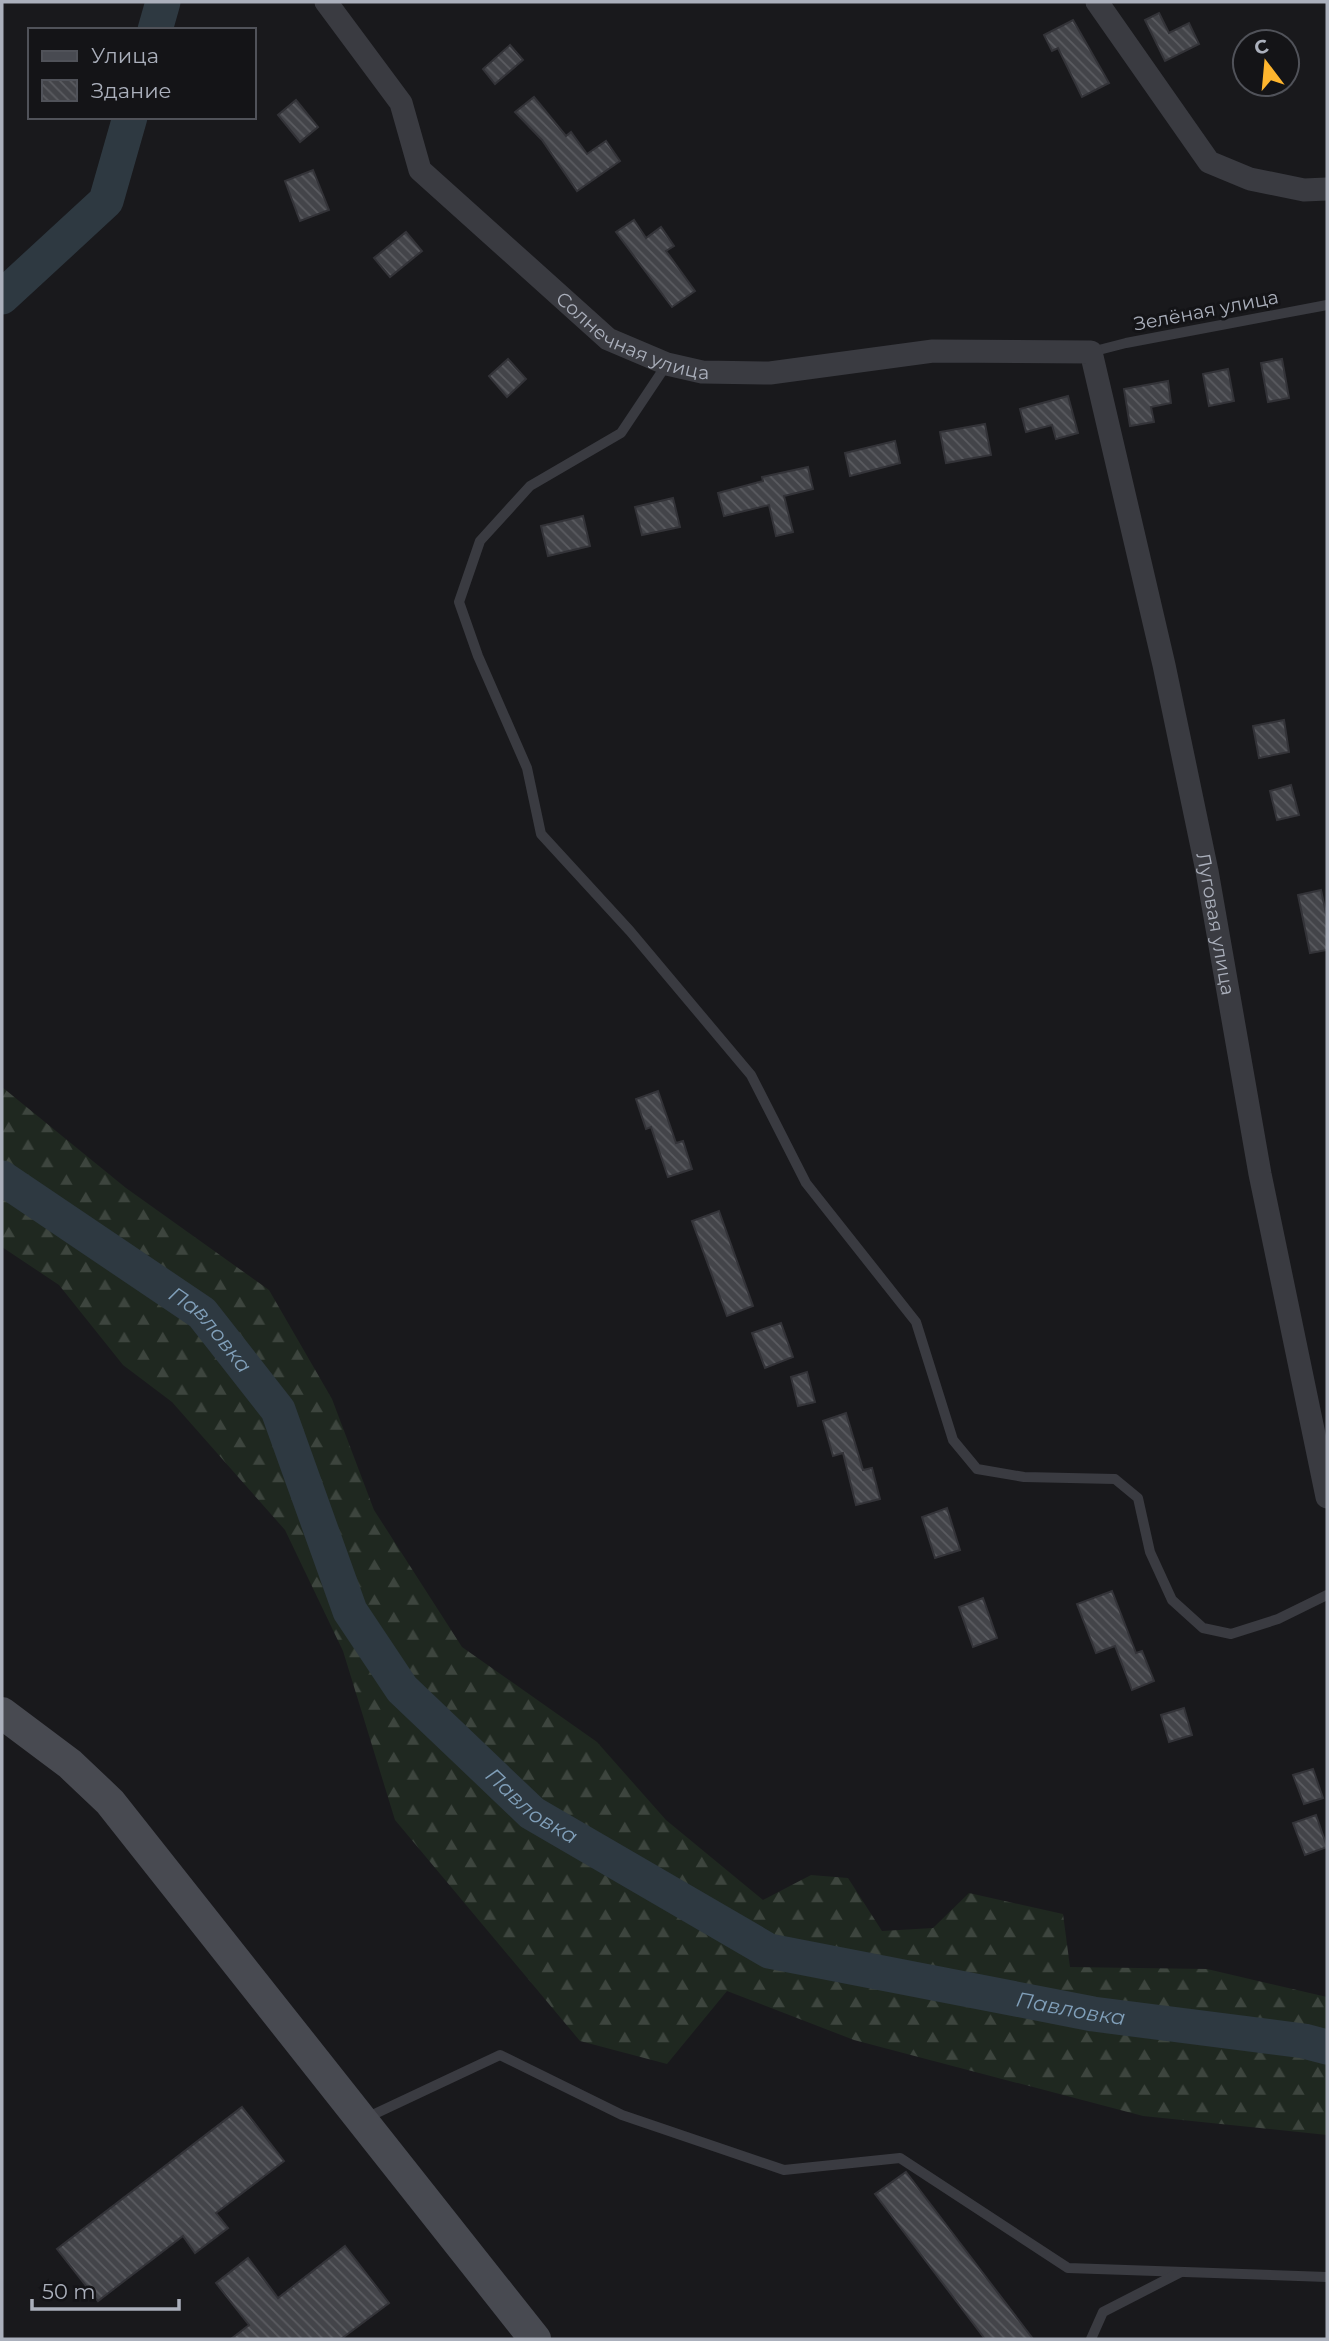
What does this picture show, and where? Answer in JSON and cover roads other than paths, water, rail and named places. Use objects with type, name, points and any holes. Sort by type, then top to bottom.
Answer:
[{"type":"street","name":"Солнечная улица","points":[[326,2],[401,103],[420,170],[608,339],[667,364],[702,372],[770,373],[933,351],[1091,352]]},
{"type":"street","points":[[1097,2],[1209,162],[1250,179],[1304,190],[1327,189]]},
{"type":"street","name":"Луговая улица","points":[[1091,352],[1164,666],[1201,845],[1260,1174],[1327,1497]]},
{"type":"street","points":[[9,1724],[70,1764],[110,1802],[364,2119],[535,2339]]},
{"type":"lane","name":"Зелёная улица","points":[[1091,352],[1126,342],[1327,305]]},
{"type":"lane","points":[[667,364],[621,433],[530,486],[480,541],[459,602],[478,656],[527,768],[541,834],[630,931],[751,1075],[806,1183],[916,1322],[953,1440],[977,1469],[1024,1477],[1115,1479],[1138,1498],[1150,1552],[1172,1600],[1203,1628],[1231,1634],[1278,1619],[1327,1595]]},
{"type":"lane","points":[[364,2119],[500,2055],[622,2115],[784,2170],[900,2158],[1068,2269],[1327,2277]]},
{"type":"lane","points":[[1091,2339],[1103,2312],[1183,2271]]},
{"type":"waterway","name":"Павловка","points":[[156,28],[163,2]]},
{"type":"waterway","name":"Павловка","points":[[2,297],[106,201],[129,119]]},
{"type":"waterway","name":"Павловка","points":[[2,1178],[202,1313],[278,1410],[350,1611],[402,1689],[532,1813],[769,1951],[1093,2014],[1304,2041],[1327,2047]]}]
